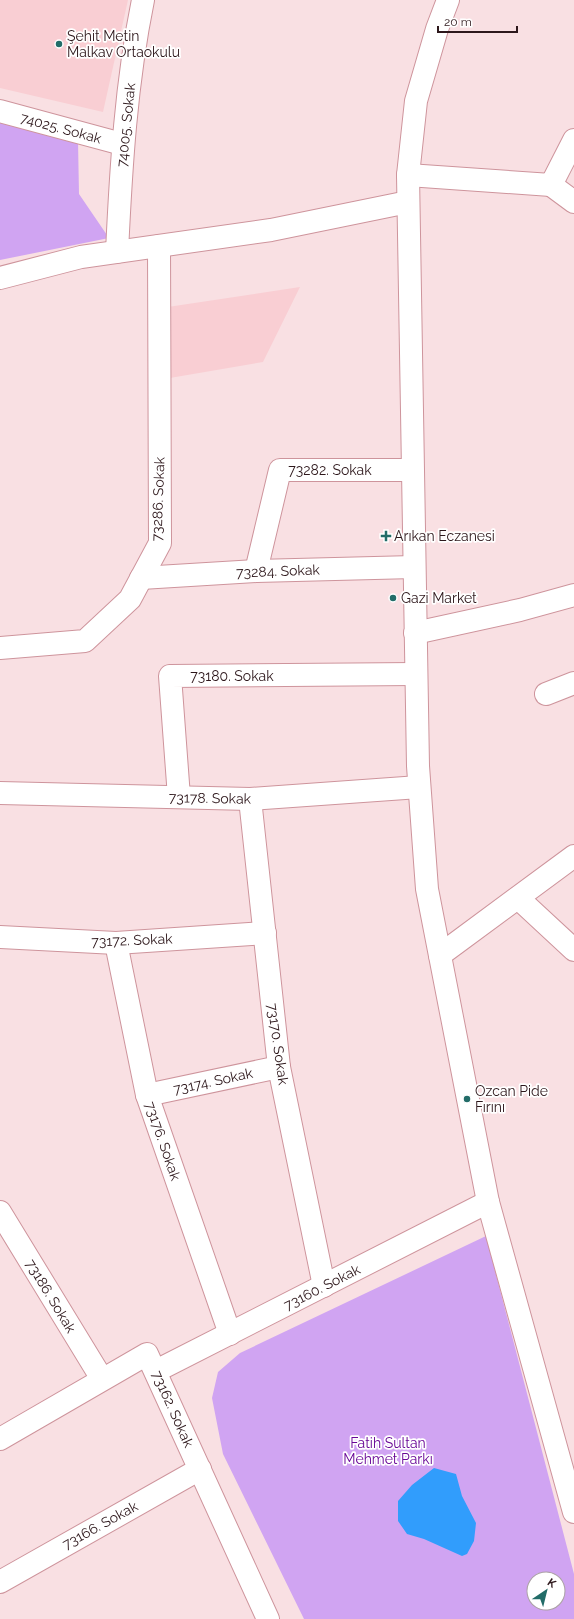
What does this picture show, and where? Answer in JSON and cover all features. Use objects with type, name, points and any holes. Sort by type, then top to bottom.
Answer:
[{"type":"street","name":"74005. Sokak","points":[[117,252],[122,144],[136,38],[143,0]]},
{"type":"street","points":[[448,0],[437,29],[416,101],[408,175],[412,470],[419,787],[427,889],[488,1202],[571,1489],[574,1512]]},
{"type":"street","name":"74025. Sokak","points":[[0,111],[122,144]]},
{"type":"street","points":[[551,184],[574,140]]},
{"type":"street","points":[[408,175],[551,184],[574,202]]},
{"type":"street","points":[[0,278],[81,257],[270,230],[408,202]]},
{"type":"street","name":"73286. Sokak","points":[[0,648],[84,641],[130,599],[160,543],[159,246]]},
{"type":"street","name":"73282. Sokak","points":[[256,571],[280,470],[412,470]]},
{"type":"street","name":"73284. Sokak","points":[[141,578],[256,571],[414,566]]},
{"type":"street","points":[[415,633],[520,610],[574,595]]},
{"type":"street","name":"73180. Sokak","points":[[179,797],[170,676],[416,674]]},
{"type":"street","points":[[546,694],[574,683]]},
{"type":"street","name":"73178. Sokak","points":[[0,800],[179,797],[250,799],[419,787]]},
{"type":"street","name":"73170. Sokak","points":[[250,799],[279,1066],[324,1286]]},
{"type":"street","points":[[440,955],[574,856]]},
{"type":"street","points":[[518,898],[574,950]]},
{"type":"street","name":"73172. Sokak","points":[[0,937],[116,942],[265,933]]},
{"type":"street","name":"73176. Sokak","points":[[116,942],[147,1096],[230,1334]]},
{"type":"street","name":"73174. Sokak","points":[[147,1096],[279,1066]]},
{"type":"street","name":"73160. Sokak","points":[[156,1371],[488,1202]]},
{"type":"street","name":"73186. Sokak","points":[[0,1212],[102,1380]]},
{"type":"street","name":"73162. Sokak","points":[[1,1437],[147,1354],[156,1371],[266,1618]]},
{"type":"street","name":"73166. Sokak","points":[[0,1582],[200,1469]]},
{"type":"shaded area","name":"Şehit Metin Malkav Ortaokulu","points":[[0,0],[128,0],[103,112],[0,88]]},
{"type":"shaded area","points":[[300,287],[263,362],[164,379],[161,308]]},
{"type":"green space","points":[[0,122],[78,141],[79,194],[109,238],[0,260]]},
{"type":"green space","name":"Fatih Sultan Mehmet Parkı","points":[[486,1236],[574,1574],[574,1619],[304,1619],[223,1454],[212,1398],[218,1372],[240,1353]]},
{"type":"water","name":"Fatih Sultan Mehmet Parkı","points":[[434,1468],[456,1474],[462,1496],[476,1523],[474,1541],[467,1554],[462,1556],[424,1539],[407,1534],[398,1521],[398,1501],[412,1485]]},
{"type":"place","name":"Şehit Metin Malkav Ortaokulu","points":[[59,44]]},
{"type":"place","name":"Arıkan Eczanesi","points":[[386,536]]},
{"type":"place","name":"Gazi Market","points":[[393,598]]},
{"type":"place","name":"Ozcan Pide Fırını","points":[[467,1099]]}]
